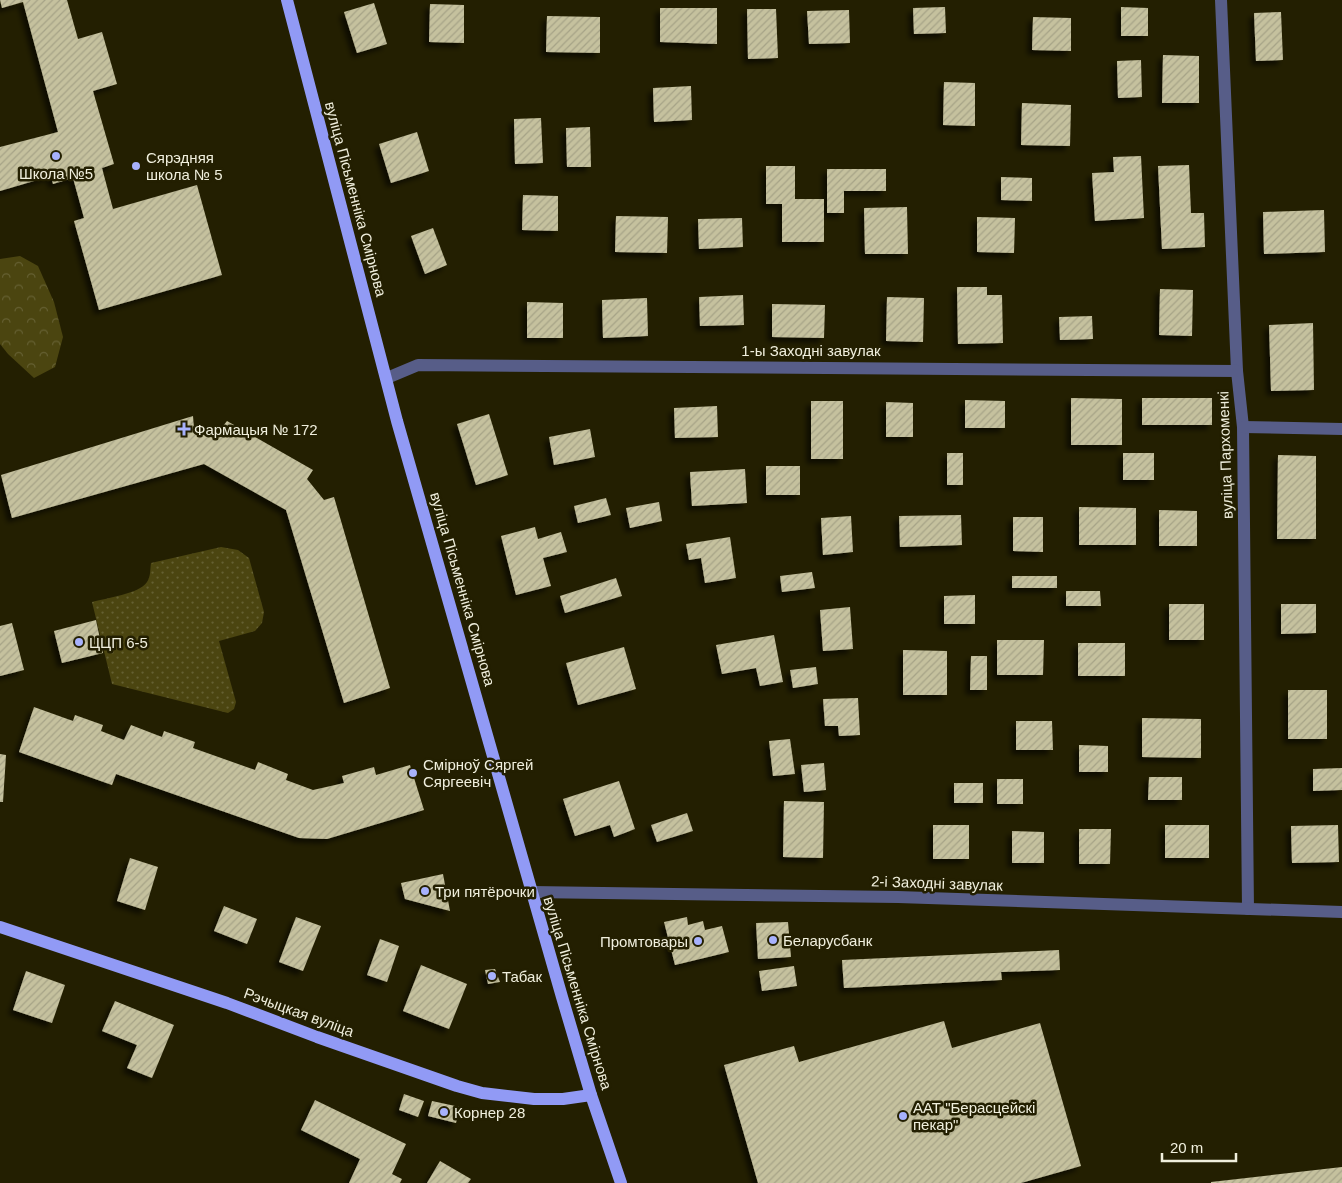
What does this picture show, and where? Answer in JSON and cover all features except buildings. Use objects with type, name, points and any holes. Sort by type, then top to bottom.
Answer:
[{"type":"main road","name":"вуліца Пісьменніка Смірнова","points":[[288,0],[397,420],[498,769],[531,892],[591,1095],[621,1183]]},
{"type":"main road","name":"Рэчыцкая вуліца","points":[[0,927],[227,1003],[457,1086],[482,1093],[534,1099],[563,1099],[591,1095]]},
{"type":"street","name":"вуліца Пархоменкі","points":[[1222,0],[1237,371],[1243,427],[1248,909]]},
{"type":"street","name":"1-ы Заходні завулак","points":[[387,378],[418,365],[1237,371]]},
{"type":"street","points":[[1243,427],[1342,429]]},
{"type":"street","name":"2-і Заходні завулак","points":[[531,892],[888,897],[1342,912]]},
{"type":"green space","points":[[20,256],[38,266],[54,302],[63,337],[55,367],[34,378],[0,344],[0,259]]},
{"type":"green space","points":[[221,547],[238,550],[249,558],[264,612],[262,623],[255,631],[219,641],[236,702],[234,709],[228,713],[112,684],[92,602],[137,590],[147,582],[151,563]]},
{"type":"place","name":"Школа №5","points":[[56,156]]},
{"type":"place","name":"Сярэдняя школа № 5","points":[[136,166]]},
{"type":"place","name":"Фармацыя № 172","points":[[184,429]]},
{"type":"place","name":"ЦЦП 6-5","points":[[79,642]]},
{"type":"place","name":"Смірноў Сяргей Сяргеевіч","points":[[413,773]]},
{"type":"place","name":"Три пятёрочки","points":[[425,891]]},
{"type":"place","name":"Беларусбанк","points":[[773,940]]},
{"type":"place","name":"Промтовары","points":[[698,941]]},
{"type":"place","name":"Табак","points":[[492,976]]},
{"type":"place","name":"Корнер 28","points":[[444,1112]]},
{"type":"place","name":"ААТ \"Берасцейскі пекар\"","points":[[903,1116]]}]
